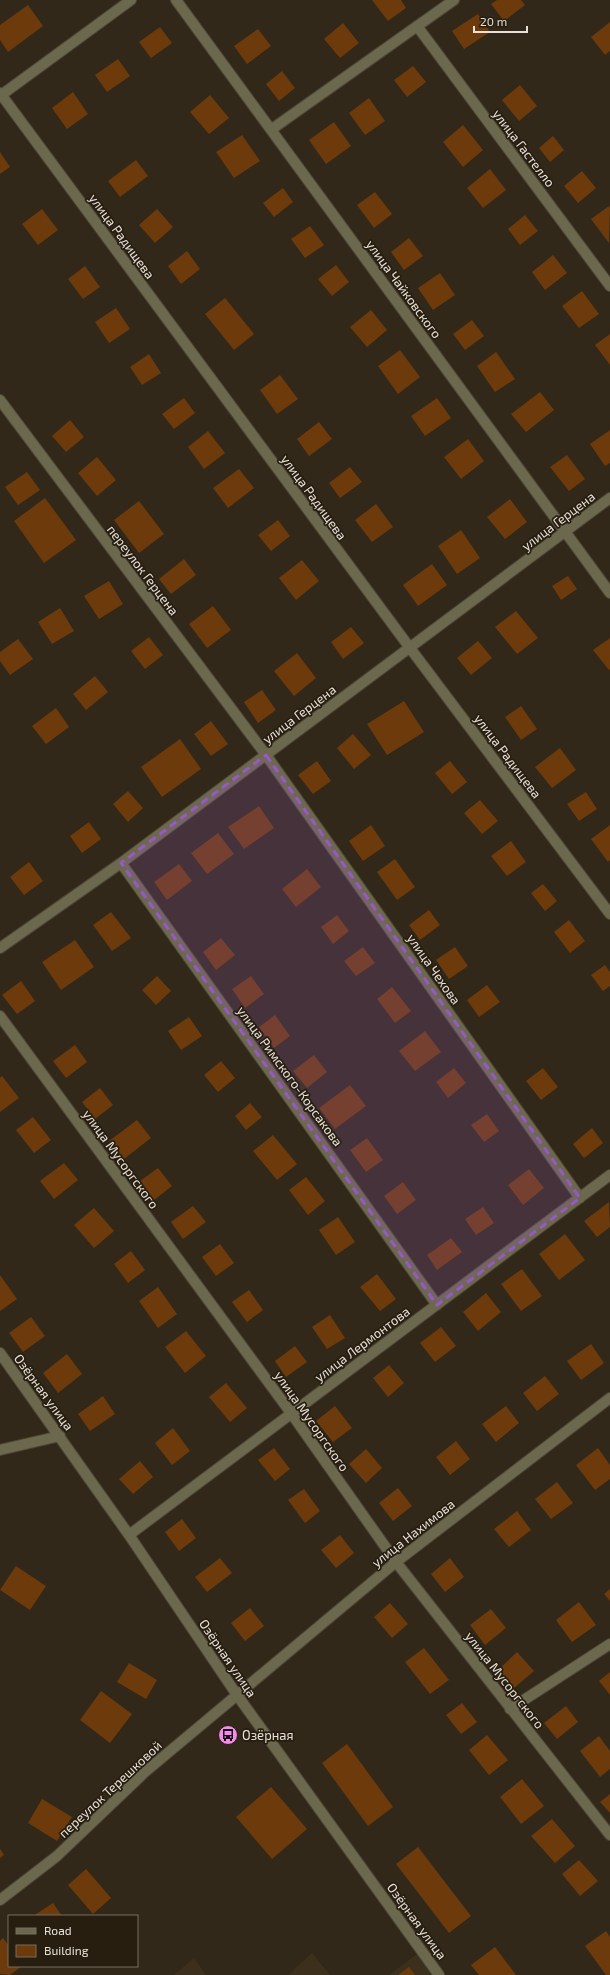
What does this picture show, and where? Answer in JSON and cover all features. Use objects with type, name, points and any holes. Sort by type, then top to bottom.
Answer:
[{"type":"street","points":[[0,95],[131,0]]},
{"type":"street","name":"улица Чайковского","points":[[176,0],[272,129],[610,593]]},
{"type":"street","points":[[272,129],[454,0]]},
{"type":"street","name":"улица Гастелло","points":[[417,26],[610,286]]},
{"type":"street","name":"улица Радищева","points":[[0,95],[410,648],[610,914]]},
{"type":"street","name":"переулок Герцена","points":[[0,400],[266,755]]},
{"type":"street","name":"улица Герцена","points":[[0,948],[121,863],[610,498]]},
{"type":"street","name":"улица Чехова","points":[[266,755],[580,1198]]},
{"type":"street","name":"улица Римского-Корсакова","points":[[121,863],[437,1305]]},
{"type":"street","name":"улица Мусоргского","points":[[0,1016],[291,1413],[396,1562],[610,1835]]},
{"type":"street","name":"улица Лермонтова","points":[[129,1535],[610,1175]]},
{"type":"street","name":"Озёрная улица","points":[[0,1353],[129,1535],[237,1694],[439,1975]]},
{"type":"street","name":"улица Нахимова","points":[[237,1694],[396,1562],[610,1398]]},
{"type":"street","points":[[0,1450],[60,1436]]},
{"type":"street","points":[[510,1709],[610,1644]]},
{"type":"street","name":"переулок Терешковой","points":[[0,1900],[57,1856],[145,1772],[237,1694]]},
{"type":"highlighted area","points":[[266,755],[580,1198],[437,1305],[121,863]]},
{"type":"shaded area","points":[[312,1953],[330,1975],[288,1975]]},
{"type":"shaded area","points":[[417,1954],[432,1975],[389,1975]]},
{"type":"shaded area","points":[[194,1958],[206,1975],[174,1975]]},
{"type":"building","points":[[372,0],[401,0],[406,8],[388,21]]},
{"type":"building","points":[[497,0],[521,0],[525,5],[504,21],[491,4]]},
{"type":"building","points":[[28,5],[43,26],[8,52],[0,40],[0,25]]},
{"type":"building","points":[[478,14],[490,32],[464,49],[452,31]]},
{"type":"building","points":[[610,22],[610,51],[605,55],[591,37]]},
{"type":"building","points":[[343,23],[359,43],[340,58],[324,39]]},
{"type":"building","points":[[160,27],[172,43],[151,58],[139,42]]},
{"type":"building","points":[[258,29],[271,46],[247,64],[234,46]]},
{"type":"building","points":[[118,59],[130,76],[107,92],[95,75]]},
{"type":"building","points":[[413,66],[426,82],[407,97],[394,80]]},
{"type":"building","points":[[282,71],[295,88],[279,101],[266,84]]},
{"type":"building","points":[[520,85],[537,106],[519,121],[502,100]]},
{"type":"building","points":[[73,92],[88,114],[67,129],[52,108]]},
{"type":"building","points":[[210,95],[229,118],[209,134],[190,112]]},
{"type":"building","points":[[369,98],[385,121],[365,135],[349,113]]},
{"type":"building","points":[[334,122],[351,146],[326,164],[309,140]]},
{"type":"building","points":[[463,125],[483,150],[463,167],[443,142]]},
{"type":"building","points":[[242,135],[260,161],[234,178],[216,152]]},
{"type":"building","points":[[553,136],[564,150],[550,162],[539,148]]},
{"type":"building","points":[[0,152],[10,167],[0,174]]},
{"type":"building","points":[[136,160],[148,176],[120,197],[108,181]]},
{"type":"building","points":[[490,169],[506,190],[483,208],[467,188]]},
{"type":"building","points":[[582,171],[596,188],[578,203],[564,186]]},
{"type":"building","points":[[283,188],[293,202],[274,217],[263,203]]},
{"type":"building","points":[[375,192],[392,214],[374,228],[357,205]]},
{"type":"building","points":[[609,206],[610,208],[609,243],[591,219]]},
{"type":"building","points":[[42,209],[58,230],[38,245],[22,224]]},
{"type":"building","points":[[157,209],[173,227],[155,243],[139,225]]},
{"type":"building","points":[[525,215],[538,231],[520,245],[508,229]]},
{"type":"building","points":[[310,226],[324,245],[305,258],[291,239]]},
{"type":"building","points":[[409,238],[423,256],[404,270],[391,252]]},
{"type":"building","points":[[187,251],[200,269],[181,284],[168,266]]},
{"type":"building","points":[[553,255],[567,273],[545,290],[532,272]]},
{"type":"building","points":[[336,265],[349,282],[332,296],[318,279]]},
{"type":"building","points":[[85,266],[100,287],[83,299],[68,279]]},
{"type":"building","points":[[440,273],[455,295],[433,310],[418,288]]},
{"type":"building","points":[[582,291],[599,314],[579,328],[562,306]]},
{"type":"building","points":[[225,298],[254,334],[234,350],[205,314]]},
{"type":"building","points":[[116,308],[130,329],[109,343],[95,322]]},
{"type":"building","points":[[371,310],[387,330],[367,347],[350,327]]},
{"type":"building","points":[[472,320],[484,336],[465,350],[453,334]]},
{"type":"building","points":[[610,334],[610,365],[595,345]]},
{"type":"building","points":[[400,350],[420,377],[398,394],[378,366]]},
{"type":"building","points":[[496,352],[515,379],[495,392],[477,366]]},
{"type":"building","points":[[149,354],[161,373],[142,385],[130,367]]},
{"type":"building","points":[[280,375],[298,399],[277,414],[260,390]]},
{"type":"building","points":[[540,392],[554,410],[526,432],[511,414]]},
{"type":"building","points":[[184,398],[195,413],[174,429],[162,414]]},
{"type":"building","points":[[437,398],[451,418],[425,436],[411,416]]},
{"type":"building","points":[[70,420],[84,437],[66,452],[52,436]]},
{"type":"building","points":[[319,422],[332,439],[309,456],[297,439]]},
{"type":"building","points":[[610,430],[610,463],[605,466],[590,444]]},
{"type":"building","points":[[208,431],[225,453],[204,469],[188,447]]},
{"type":"building","points":[[468,439],[484,461],[461,479],[444,457]]},
{"type":"building","points":[[567,455],[585,479],[569,491],[550,467]]},
{"type":"building","points":[[97,457],[116,480],[97,496],[78,473]]},
{"type":"building","points":[[350,467],[362,482],[340,498],[329,483]]},
{"type":"building","points":[[239,469],[254,488],[228,508],[213,488]]},
{"type":"building","points":[[27,472],[40,490],[18,505],[5,487]]},
{"type":"building","points":[[45,498],[76,540],[44,563],[14,521]]},
{"type":"building","points":[[510,499],[527,522],[505,539],[487,517]]},
{"type":"building","points":[[139,501],[164,534],[139,553],[114,520]]},
{"type":"building","points":[[376,504],[393,527],[372,542],[355,520]]},
{"type":"building","points":[[278,520],[290,536],[271,551],[258,535]]},
{"type":"building","points":[[461,530],[480,558],[457,574],[438,546]]},
{"type":"building","points":[[184,559],[196,575],[171,594],[159,579]]},
{"type":"building","points":[[302,560],[319,581],[296,600],[279,578]]},
{"type":"building","points":[[432,564],[447,585],[418,606],[403,585]]},
{"type":"building","points":[[568,576],[577,589],[561,600],[552,586]]},
{"type":"building","points":[[109,581],[123,604],[99,619],[84,596]]},
{"type":"building","points":[[213,606],[231,630],[207,648],[189,624]]},
{"type":"building","points":[[60,608],[74,631],[52,644],[38,622]]},
{"type":"building","points":[[516,611],[538,638],[517,654],[495,627]]},
{"type":"building","points":[[351,627],[364,643],[343,659],[331,642]]},
{"type":"building","points":[[149,637],[163,655],[145,669],[131,651]]},
{"type":"building","points":[[610,638],[610,669],[609,670],[593,650]]},
{"type":"building","points":[[18,639],[33,659],[10,675],[0,661],[0,652]]},
{"type":"building","points":[[478,641],[492,658],[471,675],[457,658]]},
{"type":"building","points":[[297,653],[316,678],[294,696],[274,671]]},
{"type":"building","points":[[95,676],[108,692],[86,710],[73,694]]},
{"type":"building","points":[[262,690],[276,710],[258,723],[244,702]]},
{"type":"building","points":[[404,701],[424,732],[387,755],[367,724]]},
{"type":"building","points":[[521,706],[537,729],[521,740],[505,717]]},
{"type":"building","points":[[56,708],[69,727],[46,744],[32,726]]},
{"type":"building","points":[[211,721],[228,744],[211,756],[194,734]]},
{"type":"building","points":[[353,734],[371,755],[354,769],[337,748]]},
{"type":"building","points":[[180,739],[201,769],[162,797],[141,767]]},
{"type":"building","points":[[560,748],[576,770],[552,788],[535,767]]},
{"type":"building","points":[[317,761],[331,781],[313,794],[298,775]]},
{"type":"building","points":[[450,761],[467,782],[452,794],[435,773]]},
{"type":"building","points":[[128,791],[143,808],[128,822],[113,804]]},
{"type":"building","points":[[586,792],[597,809],[579,821],[567,804]]},
{"type":"building","points":[[480,800],[498,821],[482,834],[464,813]]},
{"type":"building","points":[[259,806],[274,828],[244,849],[228,827]]},
{"type":"building","points":[[89,822],[101,839],[82,853],[70,836]]},
{"type":"building","points":[[371,825],[385,846],[363,861],[349,841]]},
{"type":"building","points":[[610,825],[610,860],[608,862],[591,839]]},
{"type":"building","points":[[218,833],[234,854],[207,874],[191,853]]},
{"type":"building","points":[[511,841],[526,862],[507,876],[491,856]]},
{"type":"building","points":[[395,859],[415,887],[397,900],[377,872]]},
{"type":"building","points":[[29,862],[43,881],[24,895],[10,877]]},
{"type":"building","points":[[179,864],[192,881],[167,900],[154,882]]},
{"type":"building","points":[[307,869],[321,887],[296,907],[282,889]]},
{"type":"building","points":[[543,884],[557,901],[545,911],[531,893]]},
{"type":"building","points":[[429,910],[440,925],[420,940],[409,925]]},
{"type":"building","points":[[111,912],[131,938],[112,951],[93,925]]},
{"type":"building","points":[[337,915],[349,931],[333,944],[321,927]]},
{"type":"building","points":[[569,920],[585,941],[570,953],[554,932]]},
{"type":"building","points":[[221,938],[235,955],[216,970],[203,952]]},
{"type":"building","points":[[75,940],[94,967],[61,990],[42,962]]},
{"type":"building","points":[[363,947],[375,963],[356,976],[344,961]]},
{"type":"building","points":[[455,947],[468,966],[449,979],[436,960]]},
{"type":"building","points":[[605,965],[610,972],[610,986],[603,991],[591,975]]},
{"type":"building","points":[[157,976],[171,991],[156,1005],[142,990]]},
{"type":"building","points":[[251,976],[264,994],[245,1008],[232,989]]},
{"type":"building","points":[[21,981],[35,1001],[17,1014],[2,995]]},
{"type":"building","points":[[487,985],[500,1002],[479,1017],[467,1000]]},
{"type":"building","points":[[392,987],[411,1011],[395,1023],[377,999]]},
{"type":"building","points":[[275,1015],[290,1036],[274,1048],[259,1027]]},
{"type":"building","points":[[189,1017],[202,1036],[181,1050],[168,1031]]},
{"type":"building","points":[[425,1031],[441,1052],[415,1071],[399,1051]]},
{"type":"building","points":[[75,1045],[87,1062],[66,1078],[53,1061]]},
{"type":"building","points":[[314,1055],[327,1072],[307,1088],[293,1071]]},
{"type":"building","points":[[221,1061],[235,1078],[218,1092],[204,1075]]},
{"type":"building","points":[[454,1068],[466,1083],[448,1098],[436,1082]]},
{"type":"building","points":[[543,1068],[558,1087],[541,1100],[526,1081]]},
{"type":"building","points":[[2,1076],[19,1098],[0,1112],[0,1078]]},
{"type":"building","points":[[350,1085],[366,1106],[335,1129],[319,1108]]},
{"type":"building","points":[[100,1088],[113,1105],[95,1119],[82,1102]]},
{"type":"building","points":[[250,1103],[262,1117],[246,1130],[235,1116]]},
{"type":"building","points":[[487,1114],[499,1131],[484,1142],[471,1125]]},
{"type":"building","points":[[33,1117],[51,1140],[34,1153],[16,1130]]},
{"type":"building","points":[[137,1120],[151,1138],[124,1159],[109,1141]]},
{"type":"building","points":[[592,1128],[603,1143],[584,1158],[573,1144]]},
{"type":"building","points":[[273,1135],[297,1164],[277,1180],[253,1151]]},
{"type":"building","points":[[367,1138],[383,1160],[366,1172],[350,1150]]},
{"type":"building","points":[[64,1163],[78,1180],[54,1199],[40,1181]]},
{"type":"building","points":[[158,1168],[172,1186],[154,1200],[140,1181]]},
{"type":"building","points":[[529,1169],[544,1188],[523,1205],[508,1185]]},
{"type":"building","points":[[306,1177],[325,1201],[308,1215],[289,1190]]},
{"type":"building","points":[[403,1182],[416,1200],[397,1214],[384,1196]]},
{"type":"building","points":[[609,1202],[610,1227],[597,1237],[584,1221]]},
{"type":"building","points":[[193,1206],[206,1222],[183,1239],[171,1222]]},
{"type":"building","points":[[483,1207],[494,1223],[476,1235],[465,1219]]},
{"type":"building","points":[[94,1208],[114,1231],[94,1248],[74,1225]]},
{"type":"building","points":[[338,1217],[355,1242],[336,1255],[319,1230]]},
{"type":"building","points":[[565,1234],[585,1260],[559,1280],[539,1254]]},
{"type":"building","points":[[451,1238],[462,1252],[437,1270],[427,1255]]},
{"type":"building","points":[[220,1244],[234,1263],[216,1276],[202,1257]]},
{"type":"building","points":[[131,1251],[145,1270],[128,1283],[114,1264]]},
{"type":"building","points":[[522,1269],[542,1296],[521,1311],[501,1284]]},
{"type":"building","points":[[377,1274],[396,1299],[380,1311],[360,1287]]},
{"type":"building","points":[[0,1275],[17,1299],[0,1311]]},
{"type":"building","points":[[158,1287],[177,1314],[158,1328],[139,1301]]},
{"type":"building","points":[[249,1290],[263,1310],[247,1322],[232,1302]]},
{"type":"building","points":[[486,1293],[501,1312],[478,1331],[463,1312]]},
{"type":"building","points":[[330,1315],[345,1338],[327,1349],[312,1327]]},
{"type":"building","points":[[31,1317],[45,1336],[23,1352],[9,1333]]},
{"type":"building","points":[[441,1327],[456,1346],[435,1362],[420,1343]]},
{"type":"building","points":[[186,1331],[206,1356],[185,1373],[165,1347]]},
{"type":"building","points":[[591,1344],[604,1363],[581,1380],[567,1361]]},
{"type":"building","points":[[295,1346],[307,1362],[286,1377],[275,1361]]},
{"type":"building","points":[[67,1354],[82,1374],[58,1393],[43,1373]]},
{"type":"building","points":[[389,1365],[404,1383],[388,1397],[373,1378]]},
{"type":"building","points":[[545,1376],[559,1394],[537,1411],[523,1393]]},
{"type":"building","points":[[226,1383],[247,1408],[230,1422],[209,1397]]},
{"type":"building","points":[[103,1396],[115,1414],[90,1431],[78,1414]]},
{"type":"building","points":[[335,1406],[352,1428],[333,1442],[316,1421]]},
{"type":"building","points":[[506,1406],[519,1423],[496,1442],[482,1424]]},
{"type":"building","points":[[173,1428],[190,1451],[172,1465],[155,1443]]},
{"type":"building","points":[[456,1441],[470,1459],[450,1475],[436,1457]]},
{"type":"building","points":[[274,1448],[290,1469],[275,1481],[258,1460]]},
{"type":"building","points":[[598,1448],[610,1465],[610,1479],[595,1490],[576,1465]]},
{"type":"building","points":[[366,1449],[382,1468],[366,1483],[349,1464]]},
{"type":"building","points":[[140,1461],[153,1477],[133,1494],[119,1479]]},
{"type":"building","points":[[557,1482],[573,1503],[551,1519],[535,1499]]},
{"type":"building","points":[[398,1488],[412,1506],[393,1521],[379,1503]]},
{"type":"building","points":[[304,1489],[320,1511],[305,1523],[288,1500]]},
{"type":"building","points":[[517,1511],[531,1530],[509,1547],[494,1529]]},
{"type":"building","points":[[182,1519],[196,1538],[179,1551],[165,1532]]},
{"type":"building","points":[[340,1535],[354,1553],[336,1568],[321,1550]]},
{"type":"building","points":[[220,1558],[232,1573],[207,1592],[195,1577]]},
{"type":"building","points":[[450,1558],[464,1577],[445,1592],[431,1574]]},
{"type":"building","points":[[16,1566],[46,1586],[30,1610],[0,1590]]},
{"type":"building","points":[[610,1589],[610,1601],[604,1594]]},
{"type":"building","points":[[579,1602],[596,1625],[572,1642],[556,1620]]},
{"type":"building","points":[[390,1603],[408,1624],[392,1638],[374,1617]]},
{"type":"building","points":[[250,1608],[264,1626],[245,1641],[231,1623]]},
{"type":"building","points":[[491,1609],[506,1628],[485,1645],[470,1625]]},
{"type":"building","points":[[424,1648],[449,1680],[430,1694],[405,1662]]},
{"type":"building","points":[[517,1652],[534,1671],[514,1688],[498,1670]]},
{"type":"building","points":[[129,1663],[157,1680],[146,1699],[117,1682]]},
{"type":"building","points":[[610,1672],[610,1695],[599,1681]]},
{"type":"building","points":[[101,1691],[132,1714],[110,1743],[80,1720]]},
{"type":"building","points":[[462,1703],[477,1722],[461,1734],[446,1715]]},
{"type":"building","points":[[566,1706],[578,1722],[557,1739],[544,1723]]},
{"type":"building","points":[[487,1735],[508,1760],[489,1775],[469,1750]]},
{"type":"building","points":[[599,1736],[610,1751],[610,1769],[600,1777],[580,1751]]},
{"type":"building","points":[[347,1744],[393,1807],[368,1826],[322,1763]]},
{"type":"building","points":[[522,1779],[544,1806],[521,1824],[500,1797]]},
{"type":"building","points":[[271,1787],[307,1829],[272,1859],[236,1817]]},
{"type":"building","points":[[610,1794],[610,1813],[600,1802]]},
{"type":"building","points":[[42,1799],[72,1817],[57,1841],[28,1823]]},
{"type":"building","points":[[552,1819],[575,1846],[555,1863],[531,1836]]},
{"type":"building","points":[[418,1847],[471,1916],[449,1933],[396,1864]]},
{"type":"building","points":[[0,1849],[4,1855],[0,1858]]},
{"type":"building","points":[[579,1860],[598,1881],[580,1896],[562,1874]]},
{"type":"building","points":[[86,1869],[111,1898],[93,1914],[68,1885]]},
{"type":"building","points":[[53,1903],[61,1915],[35,1915]]},
{"type":"building","points":[[606,1931],[610,1937],[610,1975],[606,1975],[585,1946]]},
{"type":"building","points":[[3,1938],[8,1945],[8,1967],[21,1967],[10,1975],[0,1974],[0,1941]]},
{"type":"building","points":[[495,1947],[516,1975],[479,1975],[471,1965]]},
{"type":"building","points":[[409,1967],[415,1975],[398,1975]]},
{"type":"place","name":"Озёрная","points":[[228,1735]]}]
